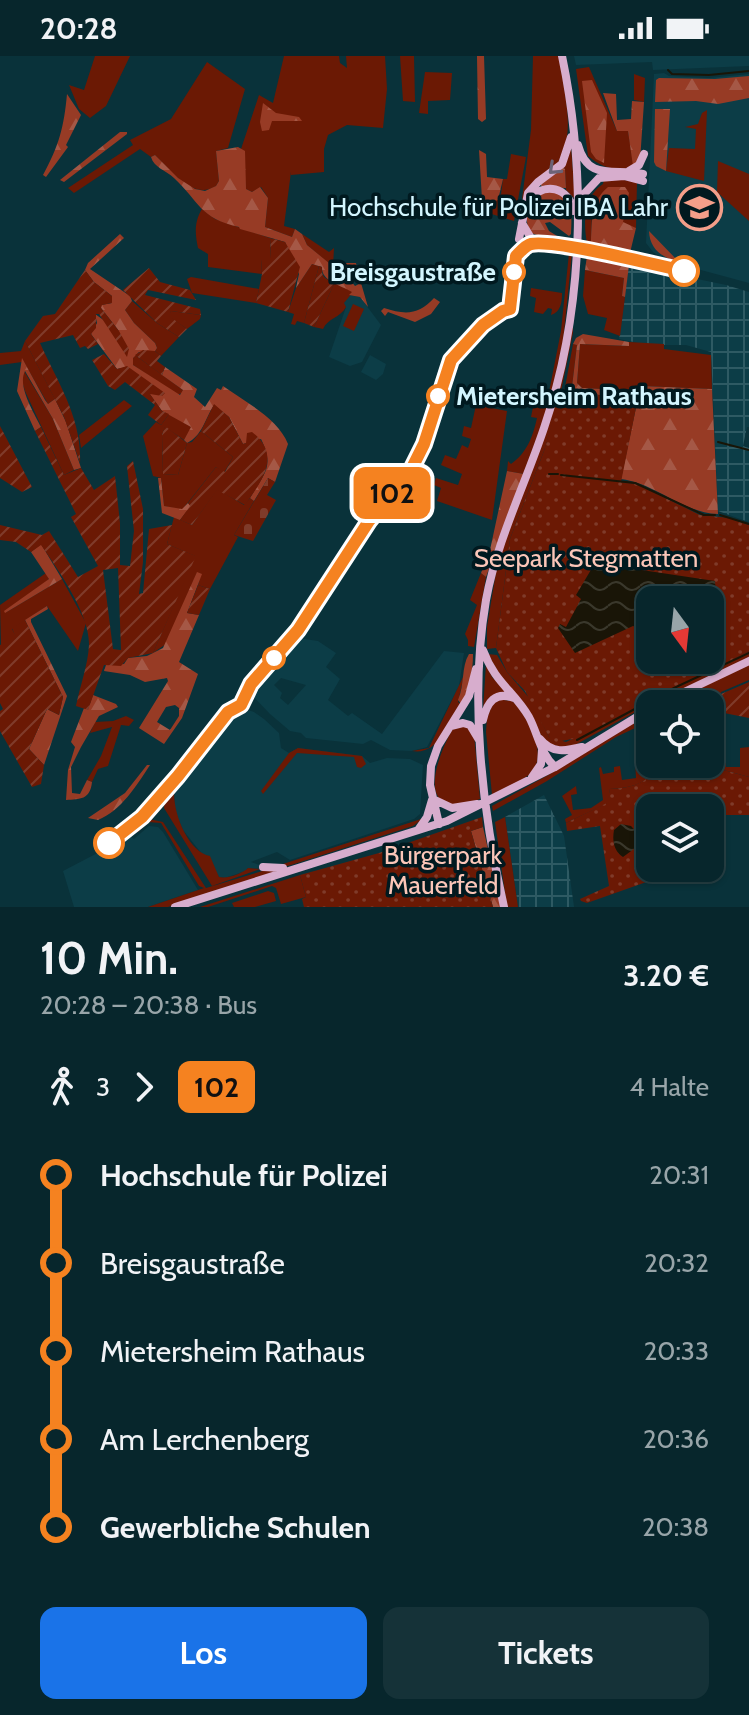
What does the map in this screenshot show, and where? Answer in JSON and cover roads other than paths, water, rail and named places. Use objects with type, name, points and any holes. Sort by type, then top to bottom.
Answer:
[{"type":"main road","points":[[562,56],[582,159],[601,174],[643,177],[627,172],[601,174],[584,194],[577,224]]},
{"type":"main road","points":[[519,239],[525,204],[532,188],[562,164],[574,129]]},
{"type":"main road","points":[[504,907],[490,827],[481,739],[481,643],[493,565],[545,425],[557,383],[571,307],[577,224],[574,129]]},
{"type":"main road","points":[[627,172],[639,165],[644,154]]},
{"type":"main road","points":[[525,204],[535,194],[557,188],[571,201],[577,224]]},
{"type":"main road","points":[[522,223],[531,238]]},
{"type":"main road","points":[[482,660],[529,717],[555,767]]},
{"type":"main road","points":[[439,824],[432,803],[431,766],[438,746],[469,696],[482,660]]},
{"type":"main road","points":[[688,690],[749,661]]},
{"type":"main road","points":[[481,739],[484,714],[491,700],[502,695],[515,698]]},
{"type":"main road","points":[[175,907],[439,824],[555,767],[636,718]]},
{"type":"main road","points":[[451,726],[470,725],[481,739]]},
{"type":"main road","points":[[544,748],[566,751],[591,745]]},
{"type":"main road","points":[[525,783],[541,764],[544,748]]},
{"type":"main road","points":[[432,803],[452,808],[482,805]]},
{"type":"main road","points":[[415,832],[423,824],[432,803]]},
{"type":"main road","points":[[263,867],[296,868]]},
{"type":"water","points":[[595,563],[715,581],[715,586],[636,586],[636,627],[575,653],[558,628],[560,624],[566,627],[581,599],[576,595]]},
{"type":"water","points":[[621,824],[631,826],[636,832],[636,847],[623,857],[616,849],[614,830]]},
{"type":"waterway","points":[[668,70],[672,74],[709,75],[749,71]]},
{"type":"waterway","points":[[718,442],[749,450]]},
{"type":"waterway","points":[[549,474],[558,474]]},
{"type":"waterway","points":[[561,475],[635,483],[704,515],[715,515]]},
{"type":"waterway","points":[[720,515],[749,524]]},
{"type":"waterway","points":[[577,740],[674,688],[749,653]]},
{"type":"place","name":"Hochschule für Polizei IBA Lahr","points":[[699,207]]},
{"type":"place","name":"Breisgaustraße","points":[[514,272]]},
{"type":"place","name":"Mietersheim Rathaus","points":[[438,396]]},
{"type":"park label","name":"Seepark Stegmatten","points":[[586,558]]},
{"type":"park label","name":"Bürgerpark Mauerfeld","points":[[443,870]]}]
